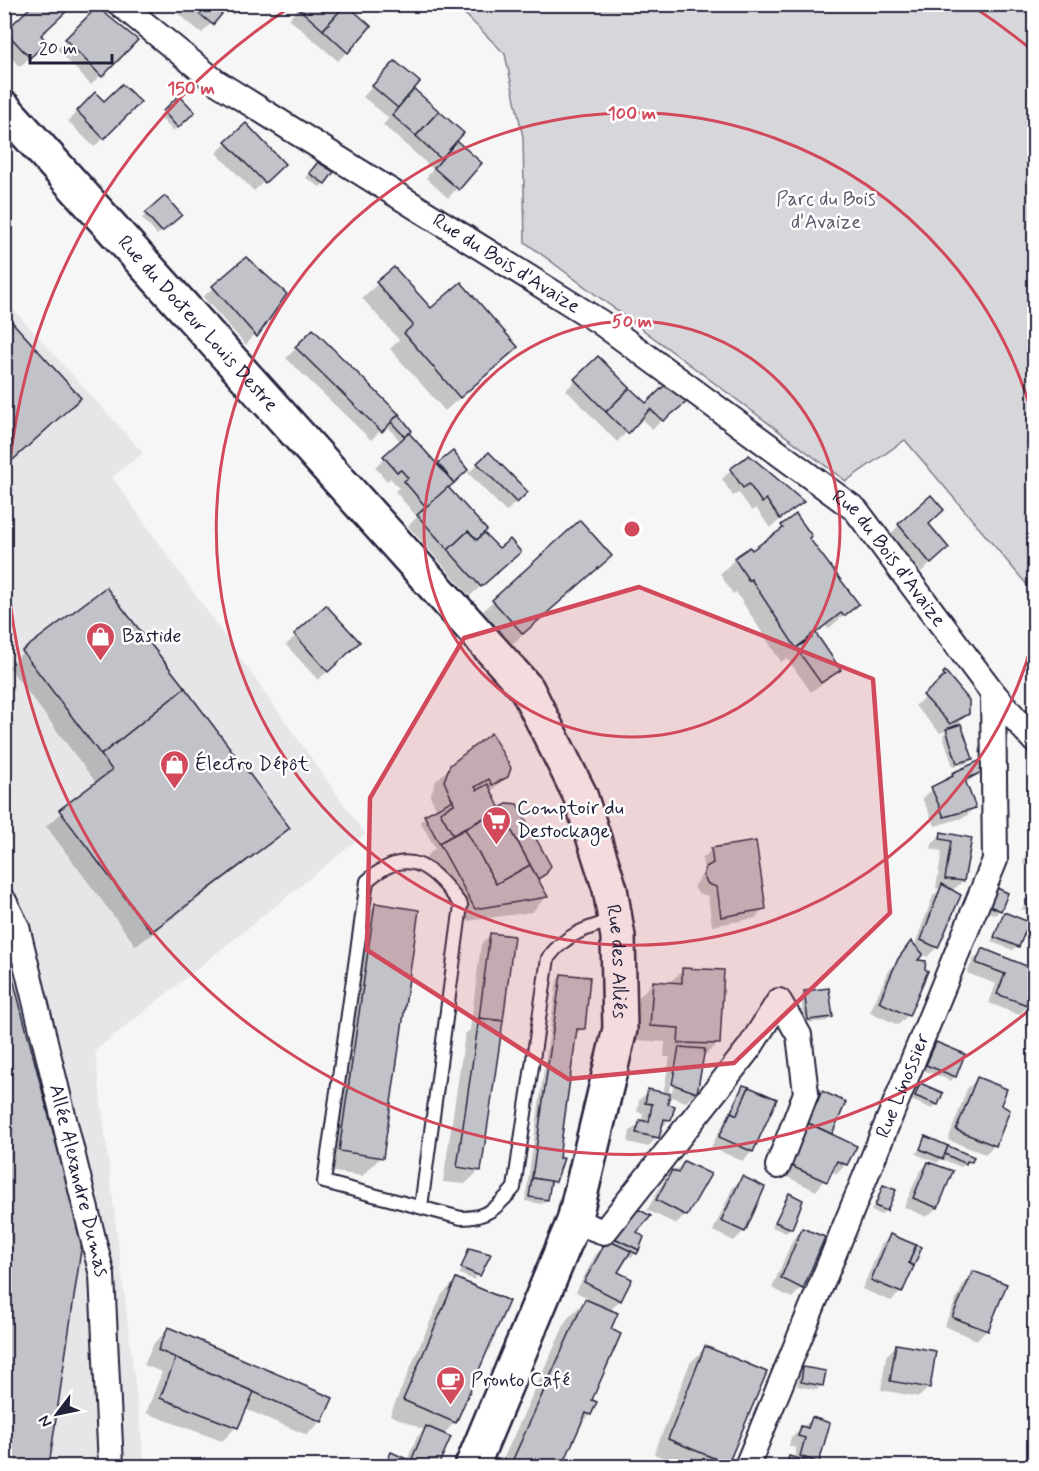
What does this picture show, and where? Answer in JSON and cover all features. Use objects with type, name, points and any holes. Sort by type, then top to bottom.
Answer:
[{"type":"street","name":"Rue du Bois d'Avaize","points":[[120,4],[216,82],[600,322],[855,510],[993,693],[1035,740]]},
{"type":"street","name":"Rue du Docteur Louis Destre","points":[[4,108],[391,537]]},
{"type":"street","name":"Rue des Alliés","points":[[391,537],[527,689],[580,795],[610,889],[615,920],[621,1029],[574,1221],[472,1467]]},
{"type":"street","name":"Rue Linossier","points":[[747,1467],[995,860],[993,693]]},
{"type":"street","name":"Allée Alexandre Dumas","points":[[4,901],[16,927],[102,1275],[111,1467]]},
{"type":"street","points":[[574,1221],[604,1232],[750,1047],[779,1001],[799,1035],[806,1093],[778,1166]]},
{"type":"lane","points":[[421,1208],[461,905],[444,882],[424,866],[404,861],[384,866],[367,881],[324,1182],[421,1208],[461,1218],[478,1218],[496,1210],[514,1188],[548,958],[559,944],[575,932],[615,920]]},
{"type":"highlighted area","points":[[639,587],[873,679],[890,913],[734,1063],[568,1079],[367,950],[370,798],[464,638]]},
{"type":"shaded area","points":[[4,299],[143,453],[112,477],[365,834],[95,1051],[145,1466],[5,1466]]},
{"type":"green space","name":"Parc du Bois d'Avaize","points":[[456,5],[1034,5],[1034,593],[905,440],[846,481],[525,242],[523,137],[505,54]]},
{"type":"building","points":[[34,4],[64,4],[69,9],[41,35],[47,42],[30,58],[5,31]]},
{"type":"building","points":[[188,4],[230,4],[213,25]]},
{"type":"building","points":[[301,4],[346,4],[323,30],[298,8]]},
{"type":"building","points":[[346,4],[371,26],[348,53],[323,30]]},
{"type":"building","points":[[97,7],[138,40],[102,77],[65,39]]},
{"type":"building","points":[[395,61],[420,82],[398,108],[372,86]]},
{"type":"building","points":[[122,84],[141,102],[104,139],[77,111],[95,92],[104,101]]},
{"type":"building","points":[[414,89],[439,111],[416,136],[392,115]]},
{"type":"building","points":[[179,95],[195,112],[178,128],[163,111]]},
{"type":"building","points":[[439,111],[464,133],[441,159],[416,136]]},
{"type":"building","points":[[246,123],[285,164],[265,183],[225,142]]},
{"type":"building","points":[[457,141],[482,163],[459,190],[434,168]]},
{"type":"building","points":[[318,162],[334,172],[325,184],[309,173]]},
{"type":"building","points":[[165,196],[182,215],[162,232],[145,213]]},
{"type":"building","points":[[246,257],[287,294],[257,337],[212,286]]},
{"type":"building","points":[[394,267],[431,308],[461,282],[518,347],[460,398],[404,333],[413,325],[376,282]]},
{"type":"building","points":[[4,313],[81,398],[4,468]]},
{"type":"building","points":[[313,329],[399,414],[382,432],[295,347]]},
{"type":"building","points":[[598,356],[630,388],[606,412],[574,379]]},
{"type":"building","points":[[665,385],[688,401],[663,421],[650,409],[628,434],[606,412],[630,388],[646,403]]},
{"type":"building","points":[[399,414],[412,431],[405,437],[391,422]]},
{"type":"building","points":[[409,433],[454,483],[426,507],[404,481],[408,478],[401,470],[397,472],[383,456]]},
{"type":"building","points":[[453,451],[468,470],[454,483],[438,463]]},
{"type":"building","points":[[489,452],[528,492],[517,503],[477,463]]},
{"type":"building","points":[[749,455],[804,502],[780,519],[766,499],[762,503],[749,484],[743,488],[730,469]]},
{"type":"building","points":[[448,487],[487,530],[477,540],[468,531],[448,550],[417,515]]},
{"type":"building","points":[[931,495],[944,510],[929,524],[949,548],[931,564],[898,524]]},
{"type":"building","points":[[796,514],[812,536],[809,538],[859,604],[844,616],[841,613],[796,648],[751,579],[749,581],[734,558],[750,547],[752,550],[783,528],[781,525]]},
{"type":"building","points":[[580,520],[612,556],[523,634],[492,600]]},
{"type":"building","points":[[468,531],[477,540],[484,533],[499,548],[510,539],[521,552],[481,587],[448,550]]},
{"type":"building","points":[[106,587],[185,688],[101,755],[22,651]]},
{"type":"building","points":[[326,605],[360,642],[328,672],[294,634]]},
{"type":"building","points":[[815,632],[841,670],[821,683],[796,648],[812,638],[811,635]]},
{"type":"building","points":[[945,671],[969,700],[969,714],[950,724],[923,695],[945,676],[943,673]]},
{"type":"building","name":"Électro Dépôt","points":[[185,688],[290,828],[151,932],[59,810],[112,770],[101,755]]},
{"type":"building","points":[[961,724],[973,759],[957,763],[946,729]]},
{"type":"building","points":[[491,733],[511,768],[508,777],[492,785],[489,779],[475,787],[477,790],[488,784],[500,809],[453,835],[440,812],[454,804],[444,781],[450,765]]},
{"type":"building","points":[[981,760],[982,772],[965,780],[976,808],[944,817],[931,787],[953,776],[952,773]]},
{"type":"building","points":[[453,800],[454,804],[440,812],[453,835],[439,843],[424,815]]},
{"type":"building","points":[[509,803],[517,804],[551,866],[546,874],[538,879],[499,808]]},
{"type":"building","points":[[500,809],[530,865],[496,884],[465,829]]},
{"type":"building","points":[[465,829],[496,884],[530,865],[548,897],[475,909],[439,843]]},
{"type":"building","points":[[941,832],[972,838],[964,881],[945,879],[951,841],[940,839]]},
{"type":"building","points":[[756,841],[766,909],[721,917],[717,887],[708,884],[703,876],[706,867],[713,863],[711,848]]},
{"type":"building","points":[[942,884],[961,895],[938,948],[921,940]]},
{"type":"building","points":[[1034,884],[1034,907],[1025,905],[1026,900],[1030,901]]},
{"type":"building","points":[[997,888],[1008,893],[1001,911],[990,906]]},
{"type":"building","points":[[375,903],[419,910],[383,1158],[339,1151]]},
{"type":"building","points":[[1004,912],[1029,922],[1019,947],[994,937]]},
{"type":"building","points":[[490,933],[514,936],[503,1021],[479,1018]]},
{"type":"building","points":[[911,941],[923,954],[918,960],[926,961],[925,969],[928,971],[909,1016],[879,1002],[898,959]]},
{"type":"building","points":[[4,944],[82,1243],[49,1466],[4,1466]]},
{"type":"building","points":[[982,948],[1034,969],[1034,995],[1030,1006],[997,994],[1005,974],[976,963]]},
{"type":"building","points":[[682,968],[724,970],[720,1044],[678,1043],[679,1028],[650,1026],[653,981],[682,983]]},
{"type":"building","points":[[561,974],[590,977],[585,1029],[577,1029],[559,1158],[564,1158],[556,1182],[532,1178]]},
{"type":"building","points":[[829,988],[833,1017],[808,1020],[804,991]]},
{"type":"building","points":[[479,1018],[503,1021],[481,1171],[457,1167]]},
{"type":"building","points":[[936,1042],[965,1054],[956,1077],[926,1065]]},
{"type":"building","points":[[679,1047],[705,1049],[697,1093],[672,1084]]},
{"type":"building","points":[[977,1077],[1007,1089],[1001,1105],[1010,1110],[996,1146],[956,1130]]},
{"type":"building","points":[[920,1083],[943,1093],[938,1105],[915,1096]]},
{"type":"building","points":[[743,1085],[749,1087],[737,1115],[731,1112]]},
{"type":"building","points":[[749,1087],[777,1099],[753,1152],[719,1137],[731,1112],[737,1115]]},
{"type":"building","points":[[648,1089],[670,1094],[668,1104],[675,1106],[671,1120],[664,1119],[659,1138],[636,1133],[640,1120],[649,1122],[652,1104],[645,1103]]},
{"type":"building","points":[[822,1091],[846,1102],[832,1134],[808,1123]]},
{"type":"building","points":[[808,1123],[857,1146],[847,1165],[837,1161],[827,1182],[789,1165]]},
{"type":"building","points":[[925,1136],[948,1146],[943,1159],[920,1149]]},
{"type":"building","points":[[948,1146],[974,1157],[972,1162],[967,1161],[966,1164],[945,1154]]},
{"type":"building","points":[[684,1161],[711,1174],[687,1216],[656,1200],[672,1170],[678,1173]]},
{"type":"building","points":[[928,1162],[953,1171],[938,1208],[913,1198]]},
{"type":"building","points":[[742,1176],[765,1187],[745,1232],[721,1221]]},
{"type":"building","points":[[532,1178],[551,1181],[548,1200],[529,1197]]},
{"type":"building","points":[[883,1185],[896,1190],[887,1211],[875,1206]]},
{"type":"building","points":[[789,1193],[803,1200],[792,1229],[775,1222]]},
{"type":"building","points":[[634,1207],[651,1216],[637,1232],[644,1237],[639,1250],[610,1236]]},
{"type":"building","points":[[802,1228],[825,1237],[803,1289],[781,1278]]},
{"type":"building","points":[[890,1234],[916,1245],[909,1263],[914,1266],[902,1293],[871,1280]]},
{"type":"building","points":[[610,1236],[639,1250],[637,1254],[607,1240]]},
{"type":"building","points":[[607,1240],[631,1251],[618,1272],[632,1279],[621,1301],[584,1282]]},
{"type":"building","points":[[916,1245],[922,1247],[914,1266],[909,1263]]},
{"type":"building","points":[[469,1248],[491,1254],[480,1276],[461,1268]]},
{"type":"building","points":[[973,1271],[1007,1284],[988,1331],[952,1317]]},
{"type":"building","points":[[456,1278],[509,1301],[456,1423],[403,1400]]},
{"type":"building","points":[[585,1299],[618,1313],[611,1329],[621,1334],[592,1400],[597,1402],[591,1415],[586,1413],[565,1460],[570,1462],[568,1466],[510,1466]]},
{"type":"building","points":[[168,1327],[333,1398],[322,1422],[158,1350]]},
{"type":"building","points":[[896,1344],[936,1351],[930,1388],[890,1381]]},
{"type":"building","points":[[705,1346],[767,1372],[728,1464],[668,1439]]},
{"type":"building","points":[[176,1358],[254,1392],[238,1428],[160,1398]]},
{"type":"building","points":[[803,1367],[826,1371],[823,1386],[801,1382]]},
{"type":"building","points":[[812,1417],[830,1423],[819,1463],[800,1456],[805,1438],[798,1436],[801,1426],[808,1428]]},
{"type":"building","points":[[426,1426],[451,1437],[438,1466],[424,1466],[411,1461]]},
{"type":"building","points":[[391,1452],[411,1461],[424,1466],[385,1466]]},
{"type":"building","points":[[789,1456],[813,1463],[812,1466],[786,1466]]},
{"type":"place","name":"Bastide","points":[[101,662]]},
{"type":"place","name":"Électro Dépôt","points":[[174,790]]},
{"type":"place","name":"Comptoir du Destockage","points":[[496,846]]},
{"type":"place","name":"Pronto Café","points":[[450,1406]]}]
